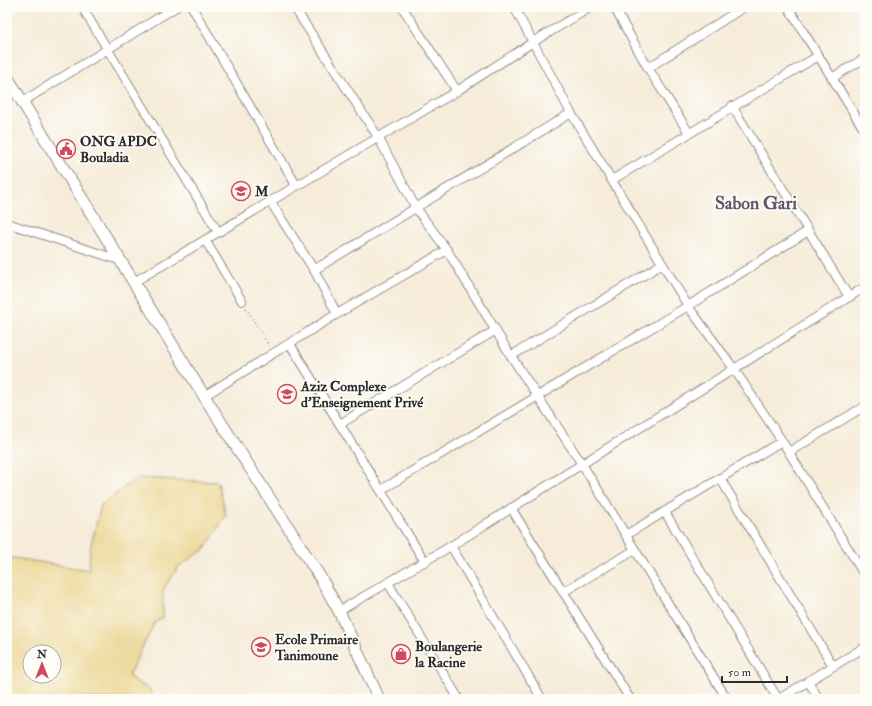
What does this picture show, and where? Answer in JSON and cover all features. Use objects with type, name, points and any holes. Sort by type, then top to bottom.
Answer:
[{"type":"street","points":[[82,7],[218,232]]},
{"type":"street","points":[[22,102],[176,7]]},
{"type":"street","points":[[192,7],[296,185]]},
{"type":"street","points":[[294,7],[378,137],[416,208],[447,250],[511,356],[582,464],[727,699]]},
{"type":"street","points":[[402,7],[457,91]]},
{"type":"street","points":[[514,7],[571,114],[662,264],[688,306],[734,369],[782,441],[865,576]]},
{"type":"street","points":[[134,282],[457,91],[533,42],[592,7]]},
{"type":"street","points":[[614,7],[648,68],[689,133]]},
{"type":"street","points":[[648,68],[744,7]]},
{"type":"street","points":[[788,7],[865,132]]},
{"type":"street","points":[[612,180],[732,106],[818,56]]},
{"type":"street","points":[[832,78],[865,58]]},
{"type":"street","points":[[7,77],[339,611],[379,699]]},
{"type":"street","points":[[732,106],[850,297]]},
{"type":"street","points":[[314,270],[571,114]]},
{"type":"street","points":[[270,201],[314,270],[336,314]]},
{"type":"street","points":[[7,223],[122,262]]},
{"type":"street","points":[[381,490],[688,306],[808,231]]},
{"type":"street","points":[[205,240],[242,301]]},
{"type":"street","points":[[204,396],[274,354],[336,314],[447,250]]},
{"type":"street","points":[[511,356],[662,264]]},
{"type":"street","points":[[339,611],[451,546],[865,287]]},
{"type":"street","points":[[340,424],[496,330]]},
{"type":"street","points":[[290,344],[425,562]]},
{"type":"street","points":[[789,452],[865,406]]},
{"type":"street","points":[[626,535],[782,441]]},
{"type":"street","points":[[720,478],[833,666]]},
{"type":"street","points":[[511,508],[628,698]]},
{"type":"street","points":[[665,512],[779,699],[865,647]]},
{"type":"street","points":[[451,546],[542,699]]},
{"type":"street","points":[[564,592],[635,550]]},
{"type":"street","points":[[388,583],[459,699]]},
{"type":"street","points":[[808,681],[819,699]]},
{"type":"path","points":[[242,301],[274,354]]},
{"type":"sand","points":[[137,478],[218,482],[226,515],[205,549],[179,566],[163,590],[163,618],[155,622],[128,676],[151,691],[152,699],[7,699],[7,557],[89,570],[90,549],[101,505]]},
{"type":"place","name":"ONG APDC Bouladia","points":[[66,149]]},
{"type":"place","name":"M","points":[[241,191]]},
{"type":"place","name":"Aziz Complexe d'Enseignement Privé","points":[[287,394]]},
{"type":"place","name":"Ecole Primaire Tanimoune","points":[[261,647]]},
{"type":"place","name":"Boulangerie la Racine","points":[[401,654]]},
{"type":"district","name":"Sabon Gari","points":[[756,203]]}]
